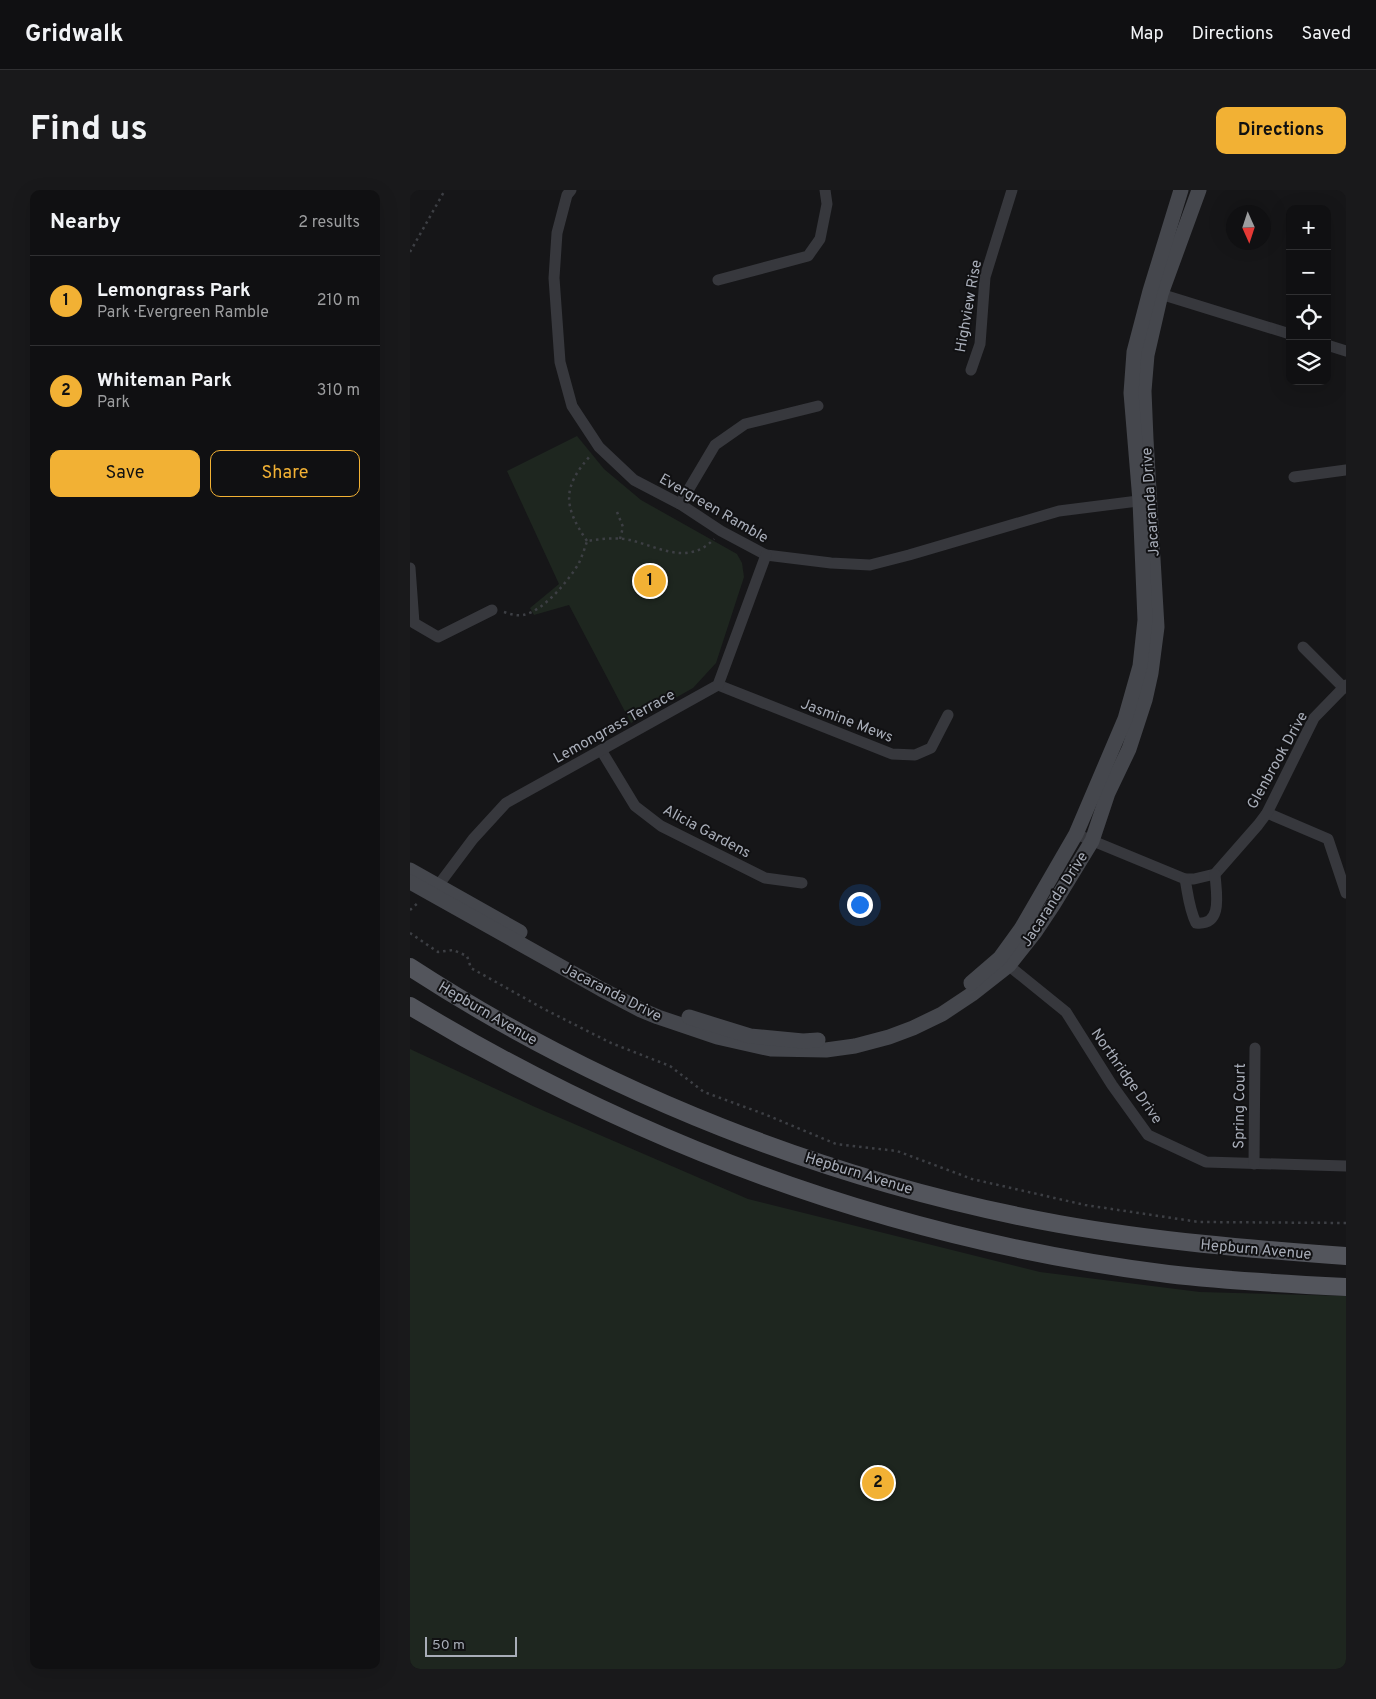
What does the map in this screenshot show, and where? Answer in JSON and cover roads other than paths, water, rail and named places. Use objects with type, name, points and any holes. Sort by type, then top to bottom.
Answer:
[{"type":"main road","name":"Hepburn Avenue","points":[[410,967],[520,1033],[623,1084],[728,1129],[845,1171],[1002,1213],[1077,1227],[1180,1242],[1346,1256]]},
{"type":"main road","name":"Hepburn Avenue","points":[[410,1006],[505,1061],[609,1114],[771,1180],[882,1216],[995,1244],[1110,1266],[1229,1280],[1346,1287]]},
{"type":"street","points":[[718,280],[808,256],[820,239],[828,204],[825,190]]},
{"type":"street","name":"Highview Rise","points":[[970,370],[980,344],[985,276],[1012,190]]},
{"type":"street","name":"Jacaranda Drive","points":[[1155,292],[1181,190]]},
{"type":"street","name":"Jacaranda Drive","points":[[410,870],[435,889],[610,984],[669,1011],[750,1036],[803,1041],[844,1039],[874,1033],[912,1019],[947,1000],[1004,962],[1048,912],[1092,841],[1108,792],[1129,749],[1145,700],[1151,673],[1157,627],[1145,500],[1131,393],[1134,352],[1155,292],[1199,190]]},
{"type":"street","name":"Evergreen Ramble","points":[[566,192],[557,233],[554,278],[560,362],[572,406],[599,447],[634,480],[680,504],[766,555],[831,563],[870,565],[1059,511],[1145,500]]},
{"type":"street","points":[[1155,292],[1286,333]]},
{"type":"street","points":[[1331,346],[1346,351]]},
{"type":"street","points":[[680,504],[715,445],[746,424],[818,406]]},
{"type":"street","points":[[1294,477],[1346,470]]},
{"type":"street","name":"Jacaranda Drive","points":[[1004,962],[1076,834],[1125,719],[1140,666],[1145,620],[1145,500]]},
{"type":"street","points":[[718,686],[766,555]]},
{"type":"street","points":[[410,568],[414,623],[438,636],[492,610]]},
{"type":"street","points":[[1303,647],[1345,686]]},
{"type":"street","name":"Jasmine Mews","points":[[718,686],[892,754],[915,755],[931,748],[948,715]]},
{"type":"street","name":"Lemongrass Terrace","points":[[435,889],[473,839],[506,803],[718,686]]},
{"type":"street","name":"Glenbrook Drive","points":[[1215,874],[1267,813],[1314,718],[1345,686]]},
{"type":"street","name":"Alicia Gardens","points":[[601,750],[635,806],[661,826],[765,878],[802,883]]},
{"type":"street","points":[[1267,813],[1328,839],[1346,893]]},
{"type":"street","points":[[1076,834],[1185,879],[1215,874],[1216,910],[1213,918],[1205,924],[1196,923],[1190,909],[1185,879]]},
{"type":"street","name":"Jacaranda Drive","points":[[410,882],[435,889]]},
{"type":"street","name":"Northridge Drive","points":[[1004,962],[1066,1012],[1112,1085],[1148,1135],[1206,1162],[1346,1166]]},
{"type":"street","name":"Spring Court","points":[[1254,1164],[1255,1048]]},
{"type":"place","name":"Lemongrass Park","points":[[650,581]]},
{"type":"place","name":"Whiteman Park","points":[[878,1483]]}]
